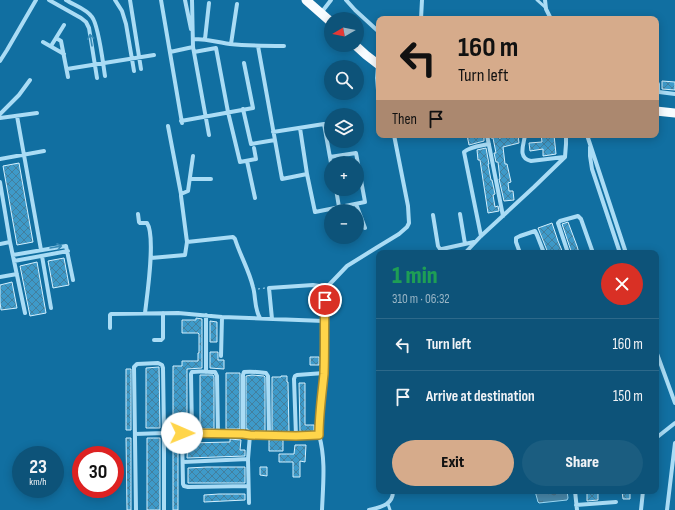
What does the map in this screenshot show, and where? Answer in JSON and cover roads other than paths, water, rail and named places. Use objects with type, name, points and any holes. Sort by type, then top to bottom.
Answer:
[{"type":"main road","points":[[306,0],[324,16]]},
{"type":"main road","points":[[363,52],[376,63]]},
{"type":"main road","points":[[659,111],[675,113]]},
{"type":"street","points":[[0,61],[36,0]]},
{"type":"street","points":[[49,0],[86,22],[89,28],[97,78]]},
{"type":"street","points":[[66,0],[86,11],[92,17],[96,25],[105,76]]},
{"type":"street","points":[[115,0],[124,17],[134,71]]},
{"type":"street","points":[[130,0],[141,69]]},
{"type":"street","points":[[161,0],[182,122],[205,116],[253,108],[244,63]]},
{"type":"street","points":[[185,0],[193,39]]},
{"type":"street","points":[[192,0],[193,47],[209,135]]},
{"type":"street","points":[[321,13],[331,0]]},
{"type":"street","points":[[346,0],[376,29]]},
{"type":"street","points":[[421,16],[422,0]]},
{"type":"street","points":[[545,0],[546,9],[550,16]]},
{"type":"street","points":[[205,39],[209,4]]},
{"type":"street","points":[[231,44],[237,4]]},
{"type":"street","points":[[51,46],[64,25]]},
{"type":"street","points":[[56,38],[61,41],[68,77]]},
{"type":"street","points":[[193,39],[205,39],[231,44],[284,46]]},
{"type":"street","points":[[43,42],[64,54]]},
{"type":"street","points":[[258,46],[282,179],[307,174]]},
{"type":"street","points":[[170,52],[193,47]]},
{"type":"street","points":[[194,52],[216,48],[228,112],[240,162],[256,159],[254,148]]},
{"type":"street","points":[[67,69],[154,54]]},
{"type":"street","points":[[0,114],[19,95],[30,80]]},
{"type":"street","points":[[659,92],[675,94]]},
{"type":"street","points":[[243,110],[251,144],[275,140]]},
{"type":"street","points":[[0,118],[37,113]]},
{"type":"street","points":[[17,116],[41,250]]},
{"type":"street","points":[[273,132],[324,124],[330,156],[356,153],[357,156]]},
{"type":"street","points":[[151,258],[185,255],[187,242],[181,194],[168,126]]},
{"type":"street","points":[[300,128],[315,212],[324,210]]},
{"type":"street","points":[[322,510],[323,457],[322,443],[319,435],[319,415],[324,373],[324,321],[327,287],[347,266],[400,234],[409,223],[408,206],[395,138]]},
{"type":"street","points":[[488,138],[503,216]]},
{"type":"street","points":[[524,138],[522,152],[526,160],[531,161],[565,157]]},
{"type":"street","points":[[467,250],[474,242],[534,188],[565,157],[566,138]]},
{"type":"street","points":[[588,138],[625,250]]},
{"type":"street","points":[[481,236],[464,152],[472,147],[489,144]]},
{"type":"street","points":[[590,144],[592,168],[619,250]]},
{"type":"street","points":[[0,159],[44,151]]},
{"type":"street","points":[[181,194],[188,191],[193,156]]},
{"type":"street","points":[[247,161],[255,198]]},
{"type":"street","points":[[190,179],[211,179]]},
{"type":"street","points":[[0,182],[24,313]]},
{"type":"street","points":[[356,204],[365,202],[364,196]]},
{"type":"street","points":[[138,214],[139,222],[147,223],[149,226],[151,258],[145,313]]},
{"type":"street","points":[[460,214],[465,244]]},
{"type":"street","points":[[433,215],[439,248],[442,249],[474,242]]},
{"type":"street","points":[[567,250],[558,223],[560,221],[578,216],[581,219],[592,250]]},
{"type":"street","points":[[519,250],[516,238],[535,231],[543,250]]},
{"type":"street","points":[[187,242],[234,238],[253,287],[257,313],[260,318]]},
{"type":"street","points":[[0,244],[10,242]]},
{"type":"street","points":[[13,255],[67,246],[73,280]]},
{"type":"street","points":[[14,261],[68,251]]},
{"type":"street","points":[[42,256],[51,308]]},
{"type":"street","points":[[0,277],[17,274]]},
{"type":"street","points":[[272,319],[269,288],[313,285],[327,287]]},
{"type":"street","points":[[154,340],[162,340],[163,338],[163,313]]},
{"type":"street","points":[[110,328],[110,314],[178,313],[222,317],[324,321]]},
{"type":"street","points":[[206,315],[206,372]]},
{"type":"street","points":[[221,356],[222,317]]},
{"type":"street","points":[[659,359],[675,403]]},
{"type":"street","points":[[136,510],[135,366],[137,364],[158,363],[162,364],[163,368],[164,510]]},
{"type":"street","points":[[192,434],[192,372],[215,372],[217,376],[218,434]]},
{"type":"street","points":[[243,434],[243,375],[244,372],[262,372],[266,373],[268,376],[269,435]]},
{"type":"street","points":[[296,436],[295,376],[324,373]]},
{"type":"street","points":[[659,436],[675,423]]},
{"type":"street","points":[[135,434],[182,433],[296,436],[319,435]]},
{"type":"street","points":[[182,433],[184,486],[188,488],[248,486]]},
{"type":"street","points":[[249,503],[248,459],[250,435]]},
{"type":"street","points":[[667,510],[675,443]]},
{"type":"street","points":[[183,462],[248,459]]},
{"type":"street","points":[[369,510],[388,504],[392,494]]},
{"type":"street","points":[[575,494],[576,510]]},
{"type":"street","points":[[641,510],[643,494]]},
{"type":"street","points":[[576,505],[616,502]]},
{"type":"lane","points":[[537,0],[546,9]]},
{"type":"lane","points":[[388,504],[390,510]]},
{"type":"water","points":[[536,494],[567,494],[567,500],[538,502]]}]
